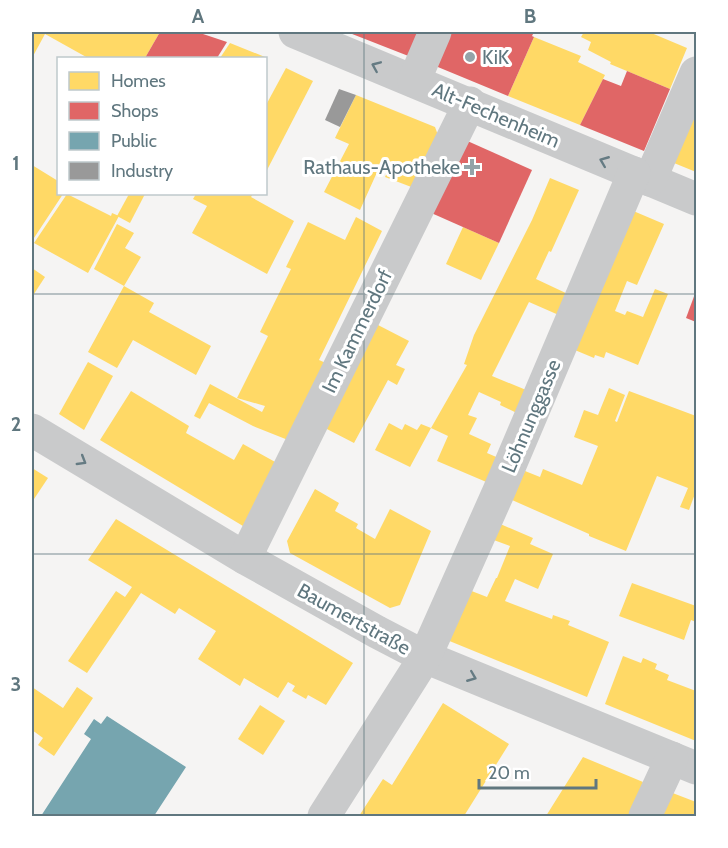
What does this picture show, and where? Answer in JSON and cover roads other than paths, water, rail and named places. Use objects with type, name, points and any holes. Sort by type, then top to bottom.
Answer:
[{"type":"street","name":"Alt-Fechenheim","points":[[294,32],[470,103],[696,199]]},
{"type":"street","points":[[414,81],[435,32]]},
{"type":"street","name":"Löhnunggasse","points":[[324,816],[424,657],[642,176],[696,73]]},
{"type":"street","name":"Im Kammerdorf","points":[[245,558],[470,103]]},
{"type":"street","name":"Baumertstraße","points":[[32,430],[245,558],[377,633],[424,657],[684,763]]},
{"type":"street","points":[[645,816],[684,763]]},
{"type":"place","name":"KiK","points":[[470,57]]},
{"type":"place","name":"Rathaus-Apotheke","points":[[472,167]]}]
